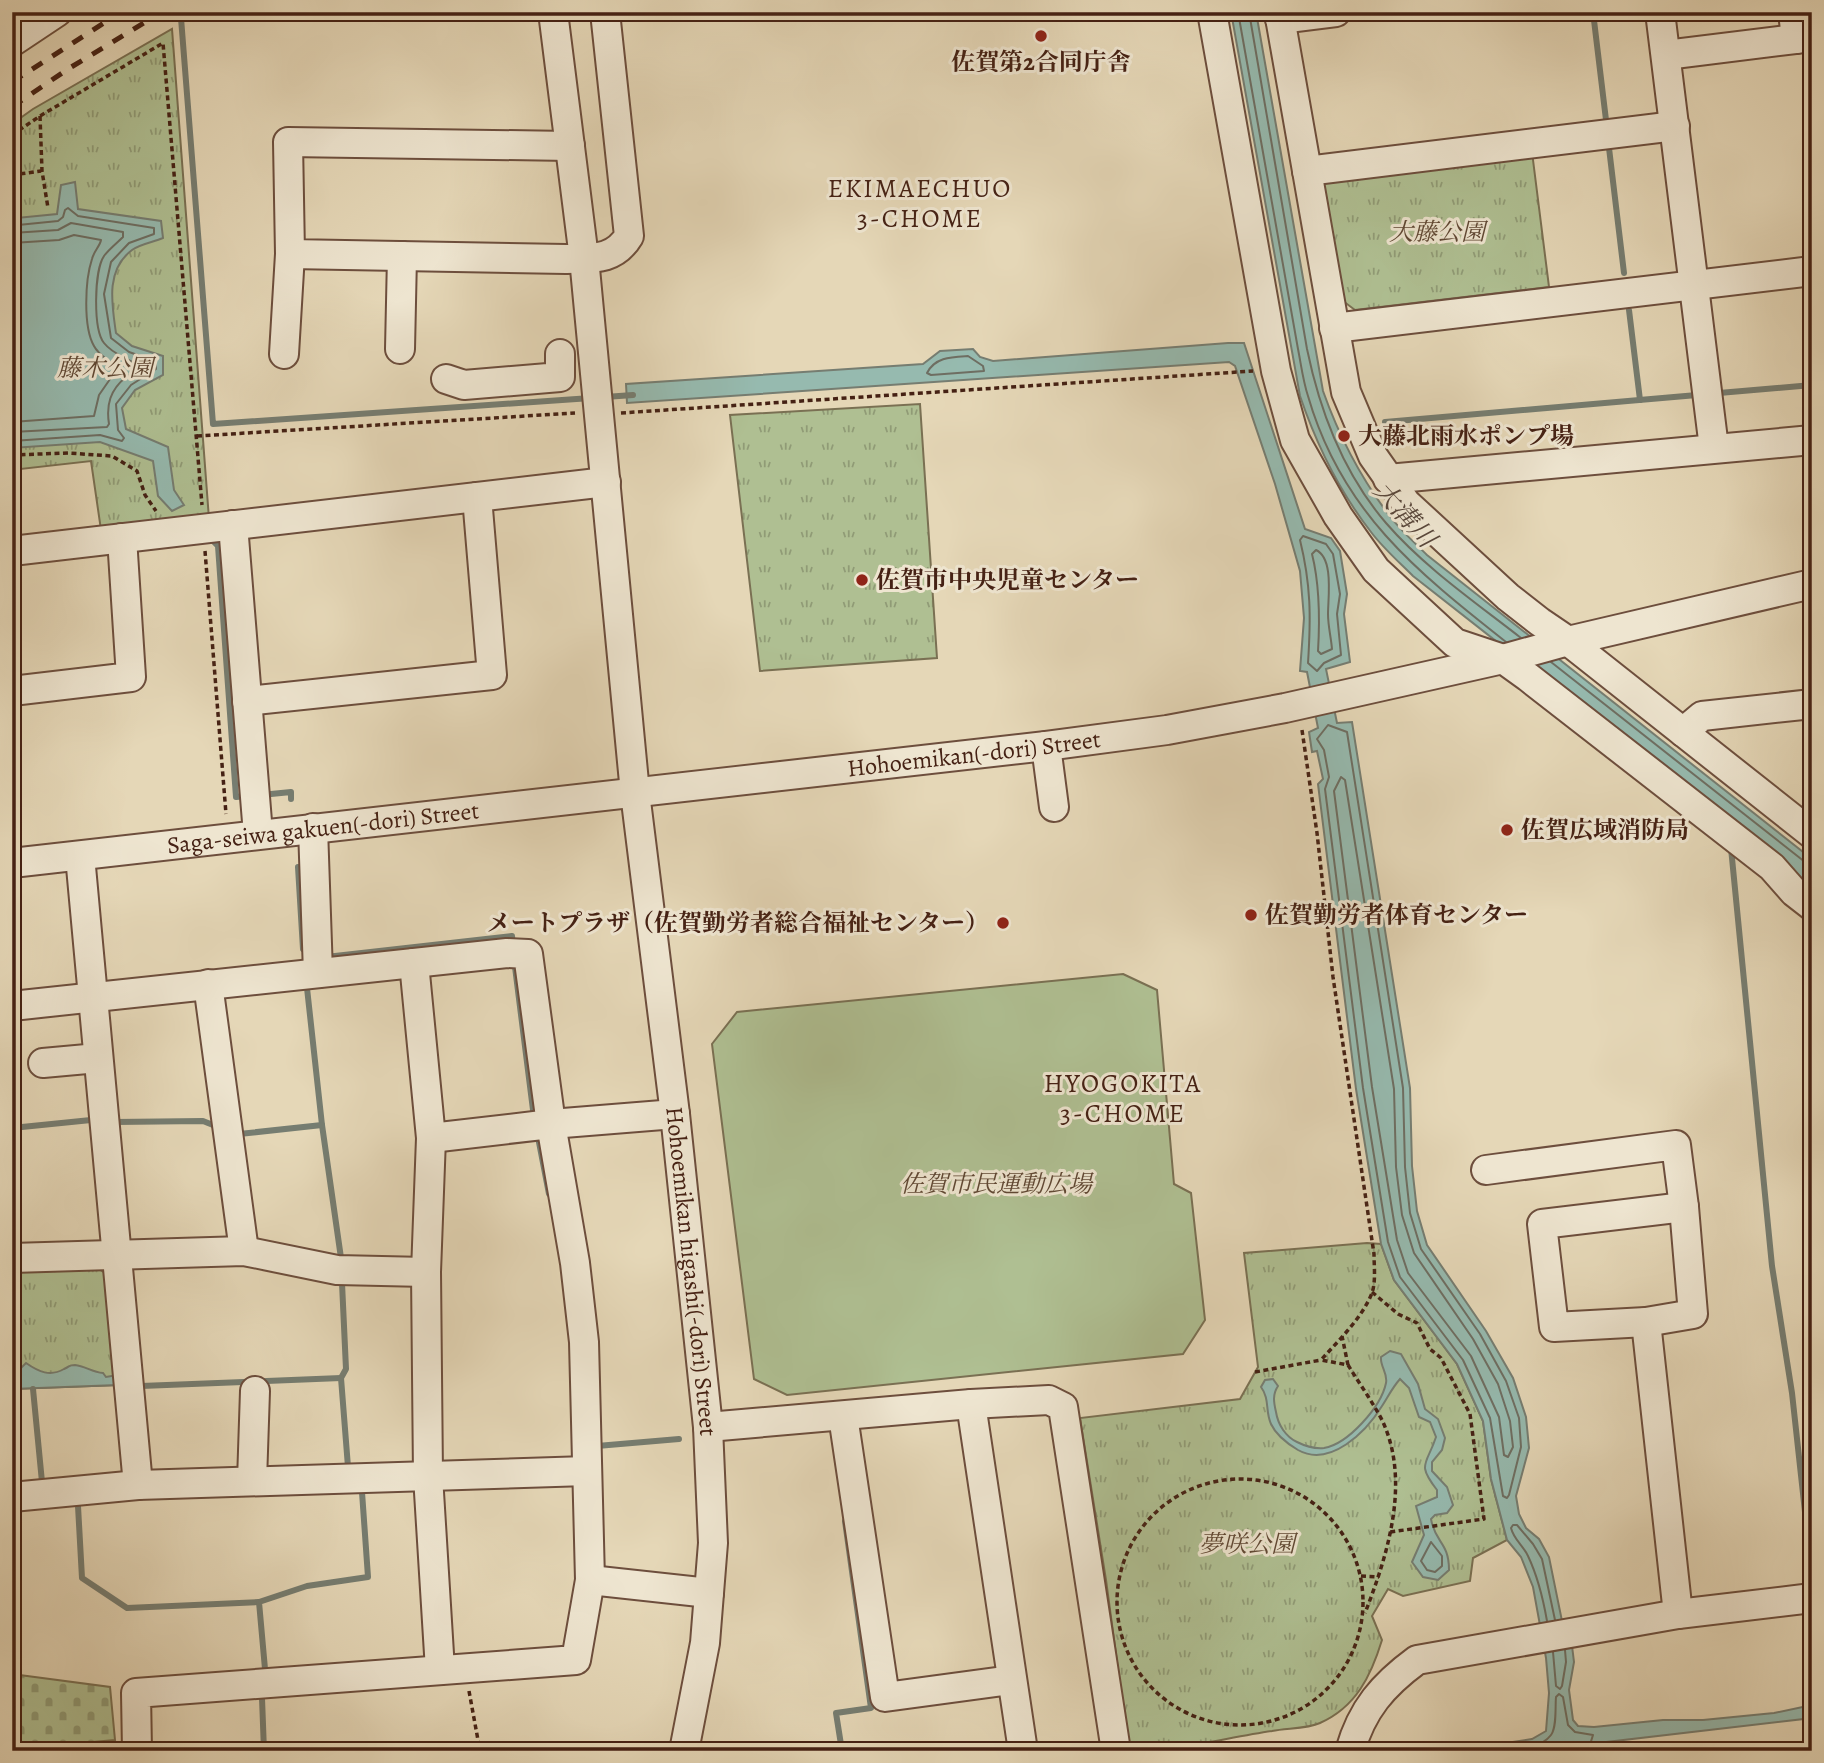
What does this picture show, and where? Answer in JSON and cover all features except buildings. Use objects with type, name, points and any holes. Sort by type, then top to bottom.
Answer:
[{"type":"street","points":[[12,42],[57,12]]},
{"type":"street","name":"Hohoemikan higashi(-dori) Street","points":[[553,12],[584,258],[635,793],[675,1114],[708,1426],[713,1543],[705,1643],[684,1751]]},
{"type":"street","points":[[289,254],[584,258],[602,257],[622,249],[629,236],[605,12]]},
{"type":"street","points":[[1212,12],[1276,371],[1295,440],[1338,516],[1376,570],[1455,643],[1507,658],[1772,867],[1794,892],[1812,906]]},
{"type":"street","points":[[1336,12],[1280,16],[1346,392],[1373,456],[1406,503],[1560,644],[1683,732],[1812,834]]},
{"type":"street","points":[[1660,12],[1714,449]]},
{"type":"street","points":[[1666,55],[1800,30]]},
{"type":"street","points":[[1307,171],[1675,126]]},
{"type":"street","points":[[284,355],[289,254],[288,142],[570,146]]},
{"type":"street","points":[[400,349],[402,256]]},
{"type":"street","points":[[1334,328],[1812,271]]},
{"type":"street","points":[[446,379],[464,385],[560,366],[596,378]]},
{"type":"street","points":[[1388,479],[1812,440]]},
{"type":"street","points":[[12,551],[606,482]]},
{"type":"street","points":[[247,701],[492,675],[477,497]]},
{"type":"street","points":[[233,525],[258,834]]},
{"type":"street","points":[[12,691],[131,677],[122,538]]},
{"type":"street","points":[[1560,644],[1812,584]]},
{"type":"street","name":"Hohoemikan(-dori) Street","points":[[635,793],[1046,747],[1316,709],[1560,644]]},
{"type":"street","points":[[1683,732],[1702,716],[1812,705]]},
{"type":"street","points":[[1046,747],[1054,807]]},
{"type":"street","name":"Saga-seiwa gakuen(-dori) Street","points":[[12,863],[635,793]]},
{"type":"street","points":[[313,828],[318,963]]},
{"type":"street","points":[[80,856],[138,1485]]},
{"type":"street","points":[[12,1006],[208,984],[318,963],[414,963],[513,952],[528,954],[541,1125],[575,1263],[584,1342],[590,1580],[576,1660],[136,1693],[137,1751]]},
{"type":"street","points":[[414,963],[431,1138],[426,1272],[428,1476],[453,1669]]},
{"type":"street","points":[[208,984],[244,1251]]},
{"type":"street","points":[[43,1063],[98,1058]]},
{"type":"street","points":[[431,1138],[541,1125],[675,1114]]},
{"type":"street","points":[[1486,1170],[1676,1145],[1684,1207],[1693,1314],[1646,1322],[1554,1327],[1542,1224],[1684,1207]]},
{"type":"street","points":[[12,1258],[244,1251],[337,1270],[426,1272]]},
{"type":"street","points":[[1646,1322],[1678,1614]]},
{"type":"street","points":[[252,1481],[255,1391]]},
{"type":"street","points":[[708,1426],[971,1404],[1049,1400],[1063,1407],[1116,1751]]},
{"type":"street","points":[[971,1404],[1023,1751]]},
{"type":"street","points":[[843,1416],[885,1697],[1011,1680]]},
{"type":"street","points":[[12,1497],[138,1485],[587,1471]]},
{"type":"street","points":[[590,1580],[709,1593]]},
{"type":"street","points":[[1350,1751],[1362,1718],[1388,1682],[1417,1660],[1678,1614],[1812,1598]]},
{"type":"path","points":[[12,135],[163,43],[226,814]]},
{"type":"path","points":[[40,116],[42,171],[48,208]]},
{"type":"path","points":[[12,175],[42,171]]},
{"type":"path","points":[[197,436],[600,414],[1225,372]]},
{"type":"path","points":[[12,456],[68,453],[112,456],[137,471],[145,495],[161,519]]},
{"type":"path","points":[[1316,709],[1317,833],[1333,977],[1374,1254],[1375,1277],[1372,1292],[1342,1336],[1321,1360]]},
{"type":"path","points":[[1372,1292],[1398,1314],[1417,1323],[1430,1349],[1441,1358],[1469,1414],[1484,1519],[1390,1532]]},
{"type":"path","points":[[1342,1336],[1348,1365],[1382,1421],[1395,1474],[1394,1505],[1379,1577],[1363,1617],[1352,1656],[1328,1689],[1295,1713],[1255,1725],[1214,1723],[1176,1709],[1145,1683],[1124,1648],[1116,1587],[1128,1548],[1151,1515],[1184,1491],[1223,1479],[1264,1481],[1303,1495],[1334,1522],[1361,1576],[1363,1617]]},
{"type":"path","points":[[1255,1372],[1321,1360],[1348,1365]]},
{"type":"path","points":[[1361,1576],[1379,1577]]},
{"type":"path","points":[[453,1669],[480,1751]]},
{"type":"green space","name":"藤木公園","points":[[172,29],[209,519],[101,530],[91,461],[12,470],[12,124],[33,109]]},
{"type":"green space","name":"大藤公園","points":[[1532,152],[1549,287],[1355,310],[1339,298],[1320,187],[1329,177]]},
{"type":"green space","points":[[920,404],[937,658],[760,671],[730,415]]},
{"type":"green space","name":"佐賀市民運動広場","points":[[1123,974],[1157,990],[1174,1184],[1191,1193],[1205,1320],[1183,1354],[787,1395],[754,1379],[712,1044],[737,1012]]},
{"type":"green space","name":"夢咲公園","points":[[1381,1244],[1394,1280],[1457,1364],[1483,1421],[1491,1479],[1507,1540],[1473,1558],[1470,1581],[1403,1596],[1388,1589],[1372,1616],[1382,1640],[1373,1666],[1353,1699],[1333,1716],[1309,1726],[1183,1747],[1129,1751],[1106,1580],[1080,1418],[1240,1399],[1258,1367],[1244,1253]]},
{"type":"green space","points":[[94,1266],[110,1276],[118,1385],[12,1389],[12,1269]]},
{"type":"green space","points":[[12,1674],[110,1687],[115,1740],[15,1749]]},
{"type":"water","points":[[1231,12],[1256,12],[1323,391],[1343,440],[1369,486],[1402,531],[1427,555],[1812,859],[1812,889],[1413,576],[1359,516],[1321,450],[1300,396]]},
{"type":"water","points":[[75,182],[78,209],[161,221],[163,238],[139,246],[123,258],[114,278],[112,300],[116,333],[132,346],[163,356],[163,375],[135,390],[122,408],[126,429],[168,447],[174,490],[184,505],[172,511],[158,496],[153,461],[100,442],[12,448],[12,196],[17,218],[57,214],[61,185]]},
{"type":"water","points":[[1244,343],[1305,529],[1331,538],[1340,551],[1347,594],[1344,614],[1350,662],[1326,669],[1337,723],[1352,722],[1410,1088],[1412,1166],[1417,1211],[1427,1245],[1486,1331],[1513,1378],[1526,1417],[1529,1448],[1516,1496],[1519,1514],[1526,1528],[1539,1539],[1549,1557],[1562,1621],[1572,1646],[1574,1662],[1569,1690],[1573,1720],[1578,1726],[1594,1727],[1774,1713],[1812,1705],[1812,1718],[1598,1743],[1596,1751],[1452,1751],[1532,1739],[1546,1731],[1549,1693],[1546,1658],[1533,1587],[1521,1557],[1507,1540],[1491,1479],[1483,1421],[1457,1364],[1394,1280],[1381,1244],[1356,1089],[1318,784],[1323,779],[1317,751],[1312,752],[1309,732],[1318,728],[1307,672],[1300,671],[1304,618],[1300,571],[1275,484],[1235,366],[1229,362],[627,403],[626,384],[923,364],[940,351],[973,349],[980,357],[993,361]]},
{"type":"water","points":[[1390,1351],[1401,1354],[1418,1384],[1425,1409],[1438,1419],[1445,1438],[1442,1450],[1432,1462],[1432,1471],[1447,1487],[1453,1505],[1447,1513],[1435,1515],[1431,1519],[1448,1561],[1449,1570],[1438,1580],[1423,1577],[1412,1562],[1424,1535],[1416,1506],[1437,1497],[1437,1490],[1425,1469],[1436,1437],[1430,1422],[1419,1417],[1409,1388],[1400,1379],[1375,1416],[1357,1436],[1334,1451],[1310,1454],[1294,1448],[1276,1432],[1269,1419],[1266,1396],[1261,1387],[1265,1380],[1273,1379],[1278,1386],[1274,1399],[1277,1417],[1289,1437],[1306,1446],[1324,1448],[1343,1440],[1353,1432],[1378,1403],[1386,1383],[1381,1357]]},
{"type":"water","points":[[26,1363],[49,1373],[75,1365],[103,1373],[106,1377],[118,1375],[118,1385],[12,1389],[12,1368],[17,1372]]},
{"type":"waterway","points":[[1593,12],[1606,120]]},
{"type":"waterway","points":[[181,18],[213,424],[591,398]]},
{"type":"waterway","points":[[1609,148],[1624,273]]},
{"type":"waterway","points":[[1629,310],[1640,400]]},
{"type":"waterway","points":[[1719,393],[1812,385]]},
{"type":"waterway","points":[[605,397],[633,395]]},
{"type":"waterway","points":[[1385,422],[1697,395]]},
{"type":"waterway","points":[[213,541],[218,546],[236,797],[247,796]]},
{"type":"waterway","points":[[261,795],[291,792],[291,799]]},
{"type":"waterway","points":[[1731,848],[1772,1266],[1792,1393],[1812,1576]]},
{"type":"waterway","points":[[298,867],[303,949]]},
{"type":"waterway","points":[[326,957],[512,936],[513,945]]},
{"type":"waterway","points":[[514,959],[534,1118]]},
{"type":"waterway","points":[[307,988],[322,1125],[341,1258]]},
{"type":"waterway","points":[[12,1128],[91,1120]]},
{"type":"waterway","points":[[115,1122],[203,1121],[218,1127]]},
{"type":"waterway","points":[[239,1134],[322,1125]]},
{"type":"waterway","points":[[537,1132],[549,1194]]},
{"type":"waterway","points":[[342,1283],[346,1369],[341,1378],[348,1467],[352,1467]]},
{"type":"waterway","points":[[141,1386],[341,1378]]},
{"type":"waterway","points":[[33,1389],[42,1482]]},
{"type":"waterway","points":[[597,1446],[679,1439]]},
{"type":"waterway","points":[[265,1669],[259,1602],[307,1586],[368,1577],[362,1492]]},
{"type":"waterway","points":[[78,1506],[82,1578],[127,1608],[259,1602]]},
{"type":"waterway","points":[[842,1751],[836,1713],[871,1708],[845,1521]]},
{"type":"waterway","points":[[262,1698],[264,1751]]},
{"type":"railway","points":[[12,82],[121,12]]},
{"type":"railway","points":[[12,107],[68,69],[162,12]]},
{"type":"place","name":"佐賀第2合同庁舎","points":[[1041,36]]},
{"type":"place","name":"大藤北雨水ポンプ場","points":[[1344,436]]},
{"type":"place","name":"佐賀市中央児童センター","points":[[862,580]]},
{"type":"place","name":"佐賀広域消防局","points":[[1507,830]]},
{"type":"place","name":"佐賀勤労者体育センター","points":[[1251,915]]},
{"type":"place","name":"メートプラザ（佐賀勤労者総合福祉センター）","points":[[1003,923]]},
{"type":"district","name":"EKIMAECHUO 3-CHOME","points":[[920,203]]},
{"type":"district","name":"HYOGOKITA 3-CHOME","points":[[1123,1098]]},
{"type":"water label","name":"大溝川","points":[[1405,514]]}]
